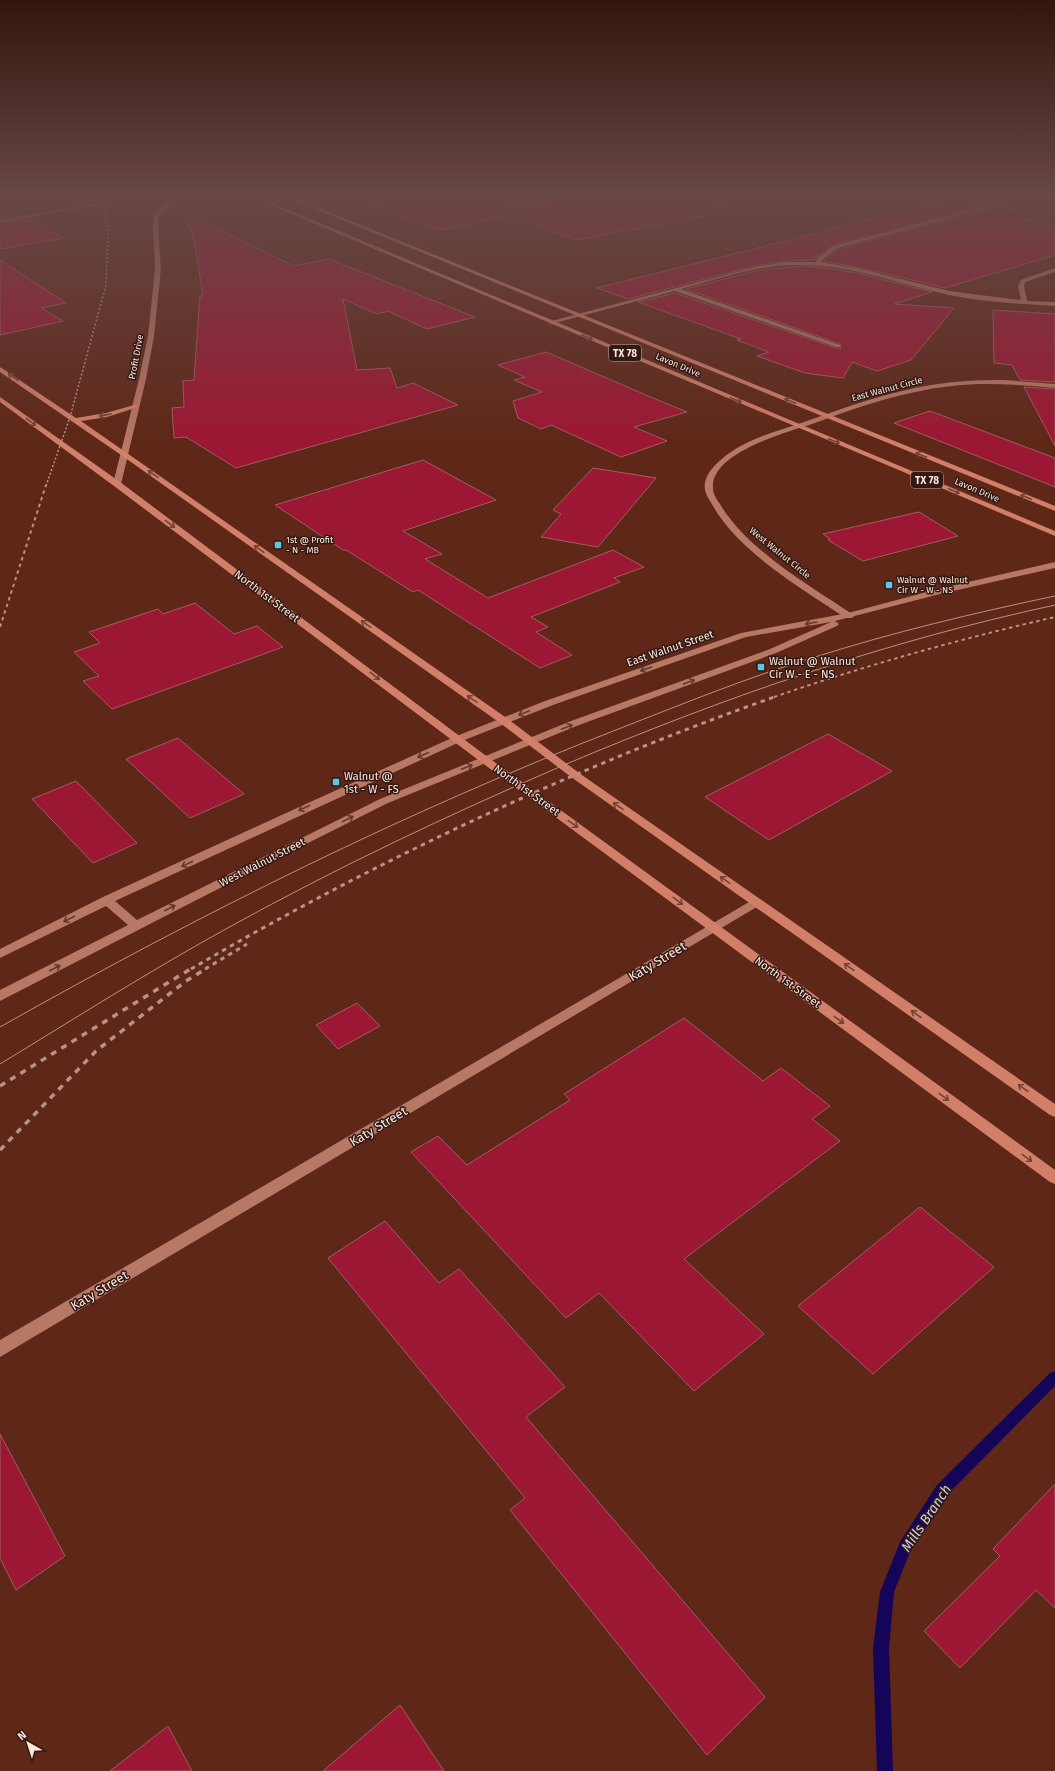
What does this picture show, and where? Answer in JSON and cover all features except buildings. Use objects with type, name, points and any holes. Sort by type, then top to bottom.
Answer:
[{"type":"main road","name":"Lavon Drive","points":[[446,278],[1055,534]]},
{"type":"main road","name":"Lavon Drive","points":[[488,278],[1055,509]]},
{"type":"main road","points":[[0,369],[124,453],[504,721],[575,775],[1055,1111]]},
{"type":"main road","name":"North 1st Street","points":[[0,399],[117,484],[485,760],[1055,1178]]},
{"type":"main road","points":[[74,420],[121,412],[136,406]]},
{"type":"street","name":"Profit Drive","points":[[117,484],[136,406],[152,328],[156,278]]},
{"type":"street","points":[[551,322],[720,278]]},
{"type":"street","points":[[891,278],[949,293],[983,299],[1055,304]]},
{"type":"street","points":[[1024,302],[1021,286],[1024,282],[1035,278]]},
{"type":"street","points":[[675,289],[838,346]]},
{"type":"street","name":"East Walnut Circle","points":[[798,426],[908,391],[954,383],[994,382],[1055,386]]},
{"type":"street","name":"West Walnut Circle","points":[[798,426],[762,438],[730,456],[714,472],[709,488],[715,503],[724,518],[752,546],[799,582],[849,616]]},
{"type":"street","name":"East Walnut Street","points":[[504,721],[549,703],[744,635],[849,616],[938,592],[1055,565]]},
{"type":"street","name":"East Walnut Street","points":[[530,741],[575,723],[773,651],[849,616]]},
{"type":"street","points":[[0,954],[107,900],[301,810],[458,739],[504,721]]},
{"type":"street","name":"West Walnut Street","points":[[0,996],[280,852],[377,805],[530,741]]},
{"type":"street","points":[[107,900],[136,926]]},
{"type":"street","name":"Katy Street","points":[[0,1349],[756,902]]},
{"type":"waterway","name":"Mills Branch","points":[[885,1771],[881,1648],[887,1592],[905,1547],[942,1490],[1055,1377]]},
{"type":"tram line","points":[[0,1027],[151,944],[305,866],[383,829],[541,760],[693,700],[790,665],[904,631],[1055,596]]},
{"type":"tram line","points":[[0,1064],[167,962],[265,907],[392,843],[477,803],[564,765],[624,740],[745,694],[806,673],[929,636],[1055,605]]},
{"type":"railway","points":[[46,486],[70,417],[106,285],[106,278]]},
{"type":"railway","points":[[0,627],[46,485]]},
{"type":"railway","points":[[777,696],[914,653],[1055,617]]},
{"type":"railway","points":[[191,969],[332,890],[477,819],[551,785],[626,754],[777,696]]},
{"type":"railway","points":[[205,969],[247,944]]},
{"type":"railway","points":[[0,1086],[192,968]]},
{"type":"railway","points":[[0,1150],[96,1051],[186,981],[207,968]]},
{"type":"place","name":"1st @ Profit - N - MB","points":[[278,545]]},
{"type":"place","name":"Walnut @ Walnut Cir W - W - NS","points":[[889,585]]},
{"type":"place","name":"Walnut @ Walnut Cir W - E - NS","points":[[761,667]]},
{"type":"place","name":"Walnut @ 1st - W - FS","points":[[336,782]]}]
